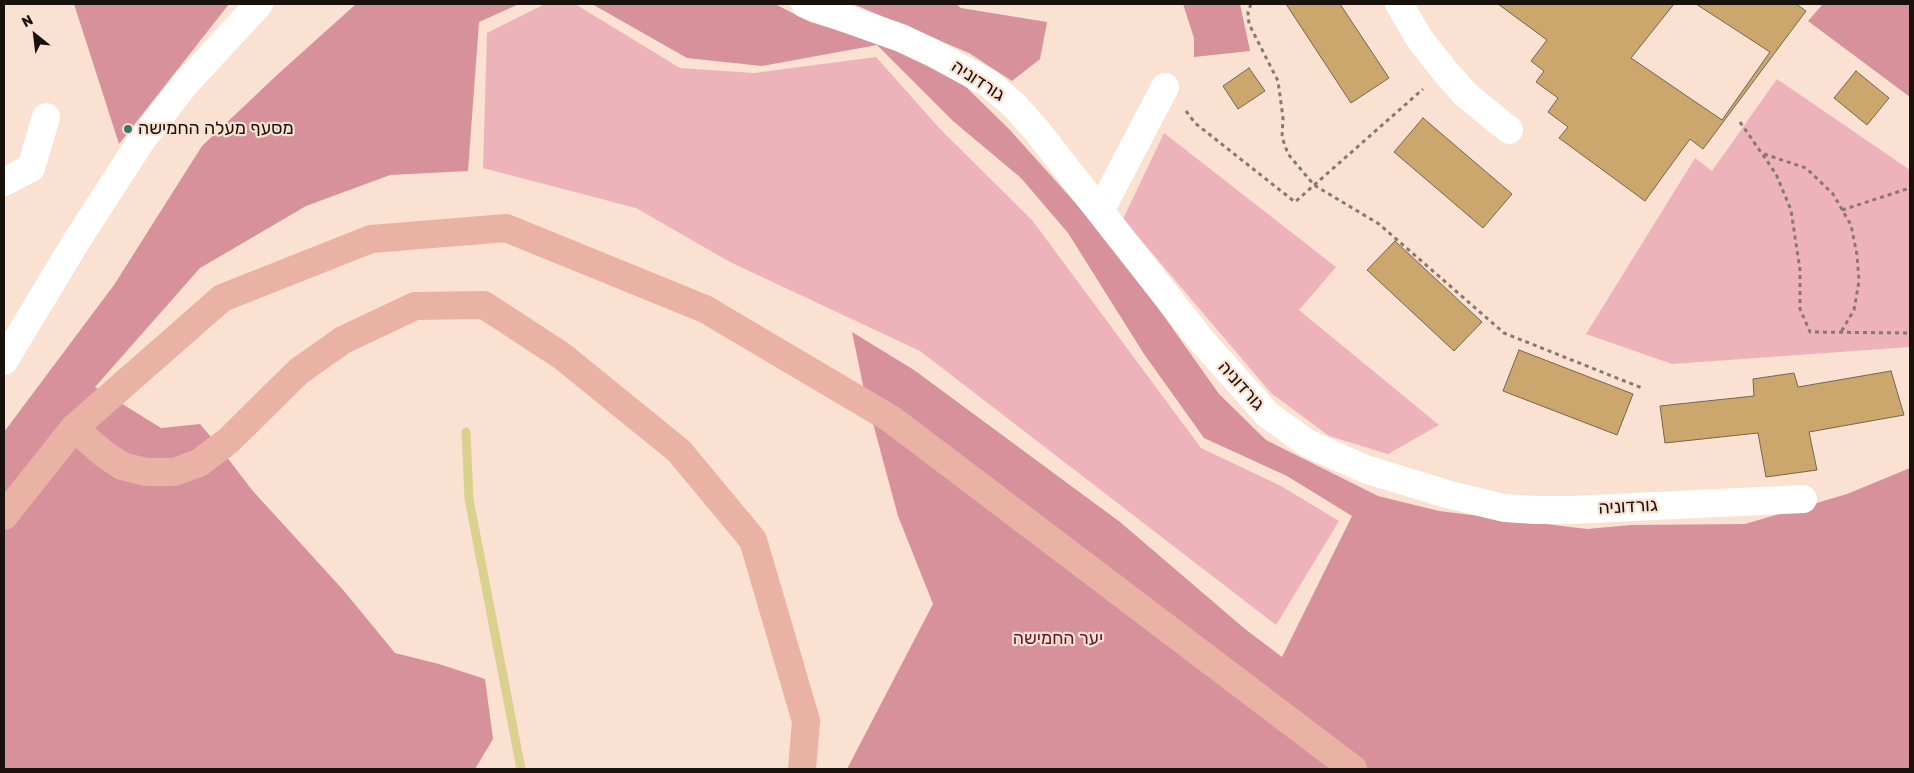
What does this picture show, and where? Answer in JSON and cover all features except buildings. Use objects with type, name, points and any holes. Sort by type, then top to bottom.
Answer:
[{"type":"main road","points":[[4,516],[74,428],[222,298],[371,239],[506,228],[706,309],[891,419],[1353,769]]},
{"type":"main road","points":[[74,428],[104,454],[122,466],[146,472],[174,472],[200,463],[228,441],[299,371],[344,340],[416,306],[484,305],[562,356],[679,451],[753,540],[806,721],[802,769]]},
{"type":"street","points":[[4,361],[74,245],[141,141],[186,84],[259,4]]},
{"type":"street","name":"גורדוניה","points":[[805,4],[901,38],[960,67],[988,84],[1015,106],[1037,131],[1201,340],[1268,415],[1306,443],[1365,468],[1447,494],[1504,508],[1536,510],[1803,499]]},
{"type":"street","points":[[1399,4],[1419,38],[1444,70],[1465,94],[1509,130]]},
{"type":"street","points":[[1100,211],[1165,86]]},
{"type":"street","points":[[4,182],[31,168],[46,117]]},
{"type":"path","points":[[1251,4],[1248,12],[1249,24],[1278,81],[1283,118],[1282,137],[1288,154],[1314,185],[1379,224],[1504,333],[1642,388]]},
{"type":"path","points":[[1165,86],[1195,123],[1295,202],[1444,70]]},
{"type":"path","points":[[1740,122],[1776,174],[1791,210],[1800,270],[1800,309],[1810,332],[1910,333]]},
{"type":"path","points":[[1762,154],[1806,168],[1833,194],[1851,225],[1860,281],[1854,310],[1840,332]]},
{"type":"path","points":[[1842,210],[1910,188]]},
{"type":"shaded area","points":[[545,4],[575,4],[680,68],[754,73],[876,57],[941,130],[1032,220],[1201,448],[1281,486],[1339,521],[1276,625],[920,351],[730,262],[636,208],[483,168],[487,33]]},
{"type":"shaded area","points":[[1777,79],[1910,170],[1910,347],[1672,364],[1586,334],[1695,158],[1712,171]]},
{"type":"shaded area","points":[[1164,133],[1336,267],[1299,310],[1439,425],[1388,454],[1329,436],[1271,393],[1123,219]]},
{"type":"green space","points":[[74,4],[229,4],[119,144]]},
{"type":"green space","points":[[356,4],[519,4],[479,22],[468,171],[390,175],[306,206],[200,268],[95,387],[161,428],[200,424],[252,490],[344,591],[395,653],[439,664],[485,679],[493,739],[475,769],[4,769],[4,432],[114,285],[202,146]]},
{"type":"green space","name":"יער החמישה","points":[[592,4],[775,4],[810,22],[891,46],[965,86],[1009,129],[1115,247],[1219,394],[1266,440],[1378,496],[1439,511],[1587,529],[1631,525],[1745,524],[1847,494],[1910,468],[1910,769],[847,769],[933,604],[898,516],[864,390],[852,332],[914,370],[1120,522],[1245,629],[1282,657],[1352,516],[1287,476],[1204,438],[1144,354],[1068,233],[1021,178],[953,121],[877,45],[762,66],[687,58]]},
{"type":"green space","points":[[853,4],[956,4],[961,8],[1047,22],[1040,59],[1012,81],[969,53]]},
{"type":"green space","points":[[1183,4],[1240,4],[1250,51],[1194,57],[1194,38]]},
{"type":"green space","points":[[1823,4],[1910,4],[1910,97],[1808,21]]},
{"type":"waterway","points":[[466,432],[469,499],[521,769]]},
{"type":"place","name":"מסעף מעלה החמישה","points":[[128,129]]}]
